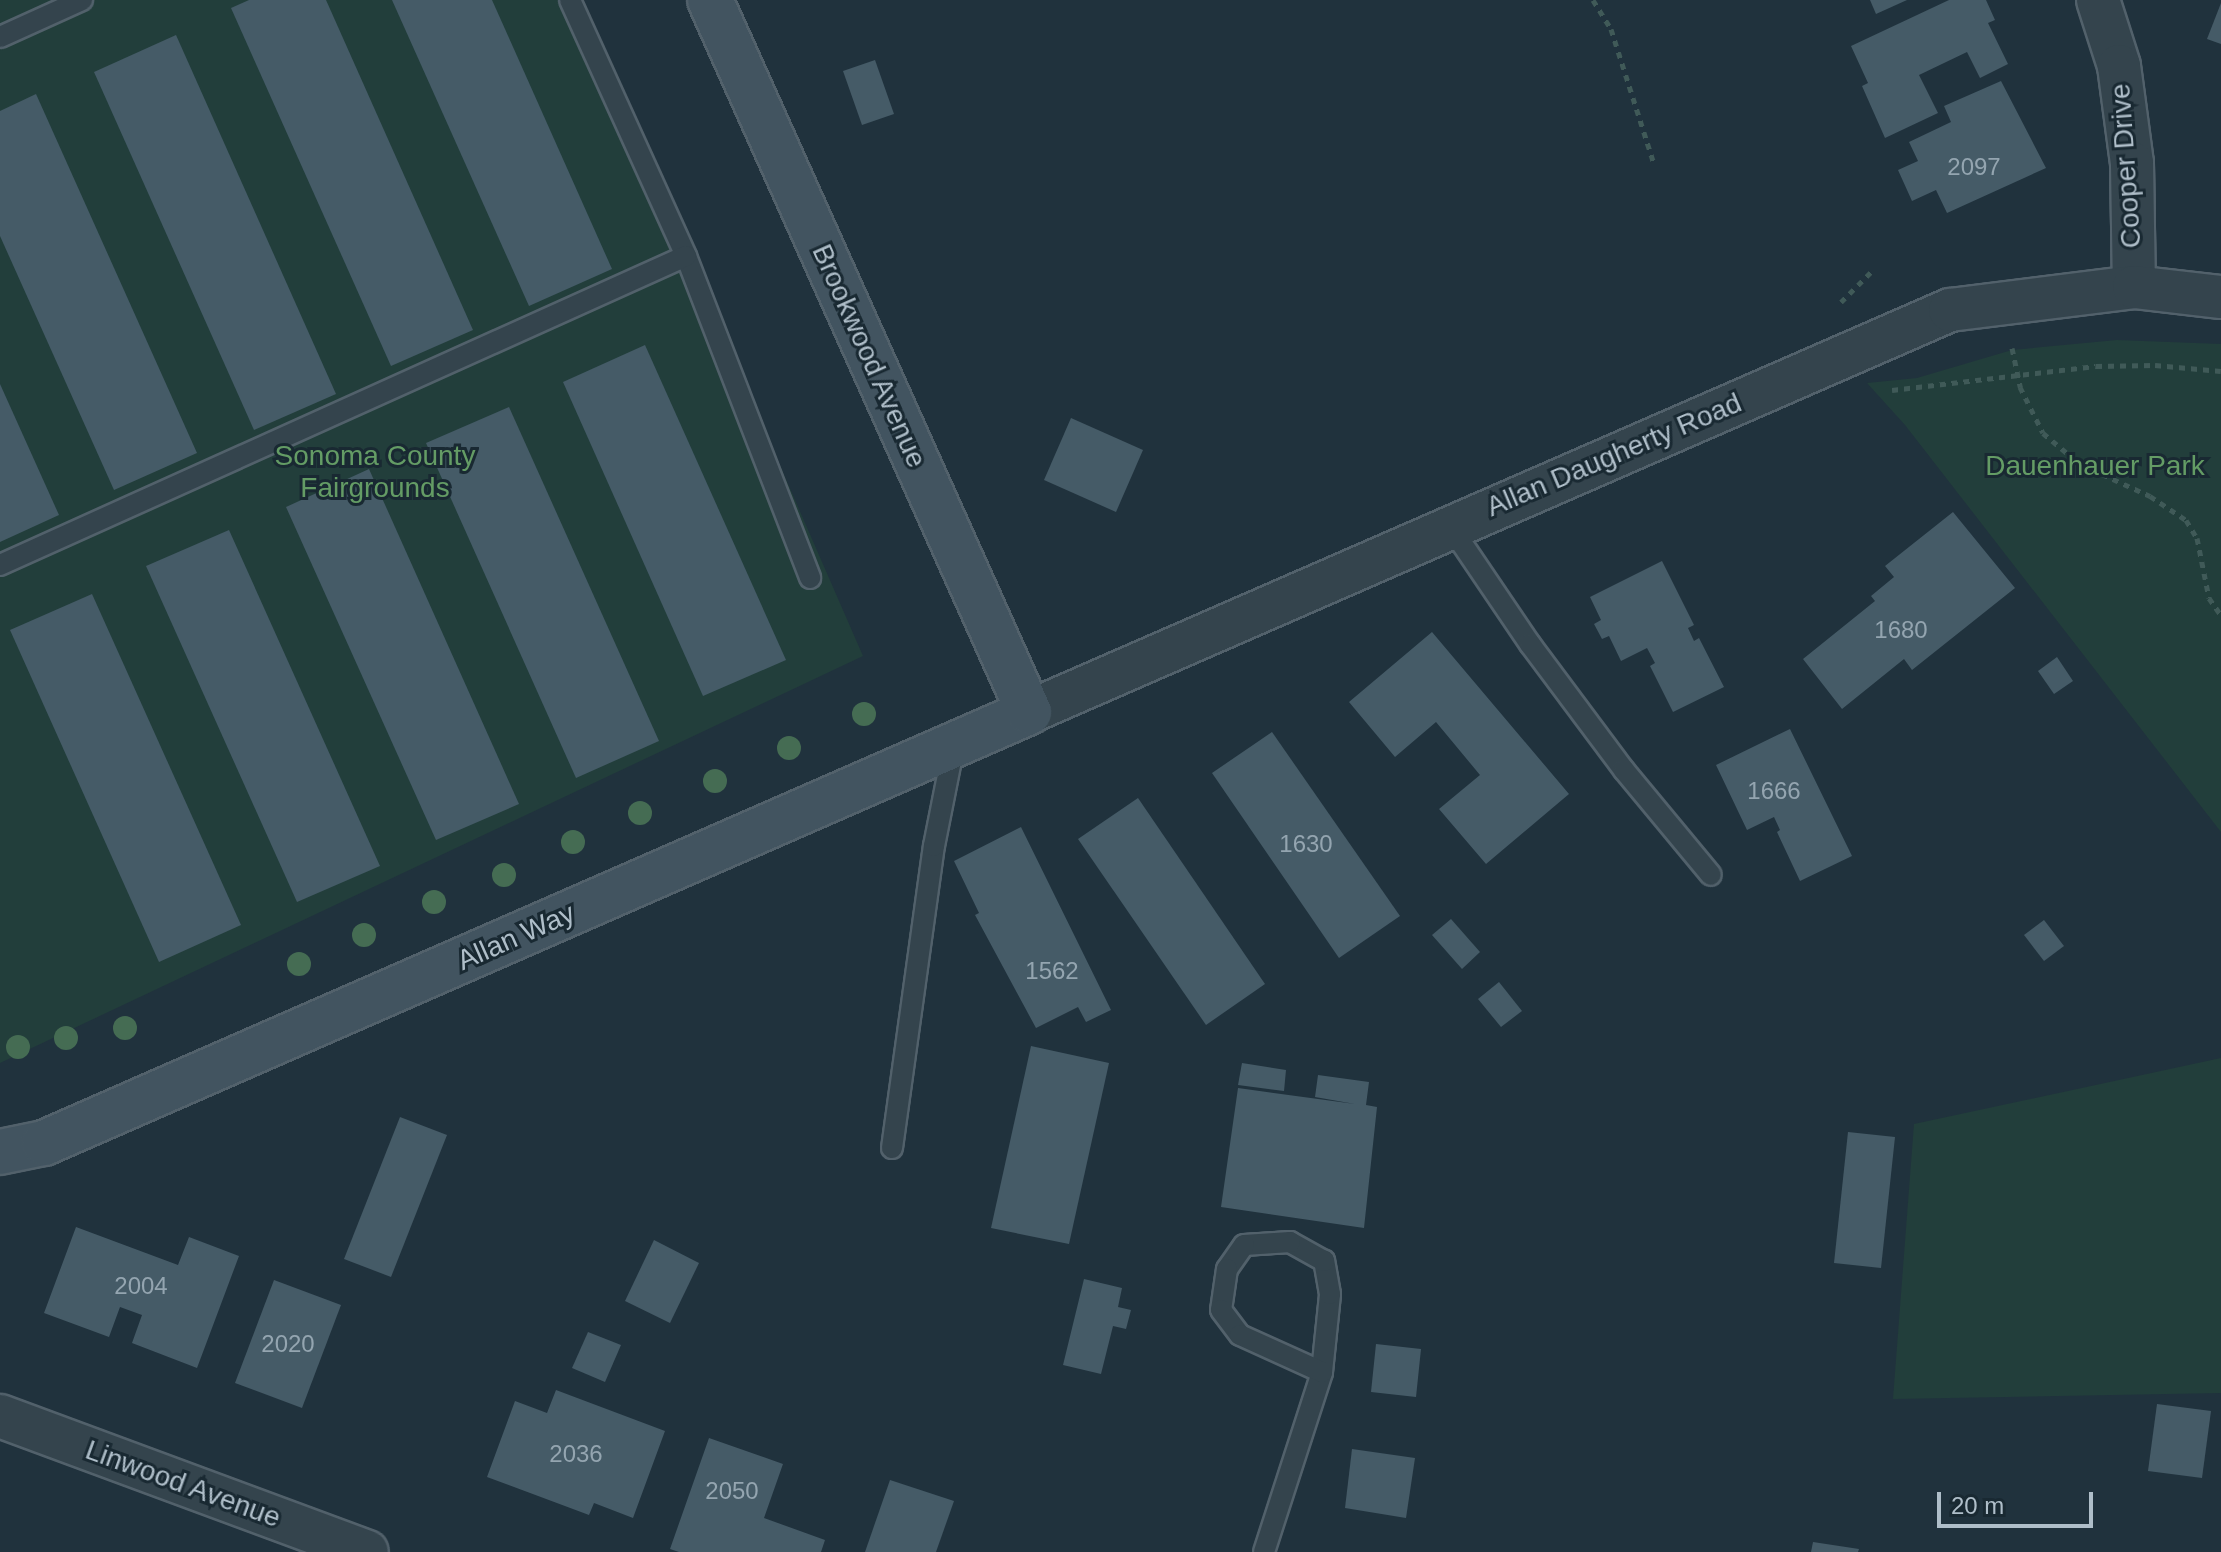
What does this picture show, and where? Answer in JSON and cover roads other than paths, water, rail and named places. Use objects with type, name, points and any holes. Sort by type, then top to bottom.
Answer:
[{"type":"street","name":"Brookwood Avenue","points":[[710,0],[1029,712]]},
{"type":"street","name":"Cooper Drive","points":[[2098,0],[2119,66],[2132,163],[2134,287]]},
{"type":"street","name":"Allan Daugherty Road","points":[[1029,712],[1950,310],[2134,287],[2221,297]]},
{"type":"street","name":"Allan Way","points":[[0,1152],[44,1143],[1029,712]]},
{"type":"street","name":"Linwood Avenue","points":[[0,1416],[367,1552]]},
{"type":"lane","points":[[0,37],[82,0]]},
{"type":"lane","points":[[570,0],[686,256],[810,578]]},
{"type":"lane","points":[[0,565],[686,256]]},
{"type":"lane","points":[[1450,526],[1530,644],[1624,770],[1711,875]]},
{"type":"lane","points":[[892,1148],[934,846],[954,745]]},
{"type":"lane","points":[[1264,1552],[1322,1372],[1330,1294],[1324,1261],[1290,1242],[1244,1245],[1227,1269],[1221,1310],[1240,1335],[1322,1372]]},
{"type":"park label","name":"Dauenhauer Park","points":[[2095,466]]},
{"type":"park label","name":"Sonoma County Fairgrounds","points":[[375,472]]}]
